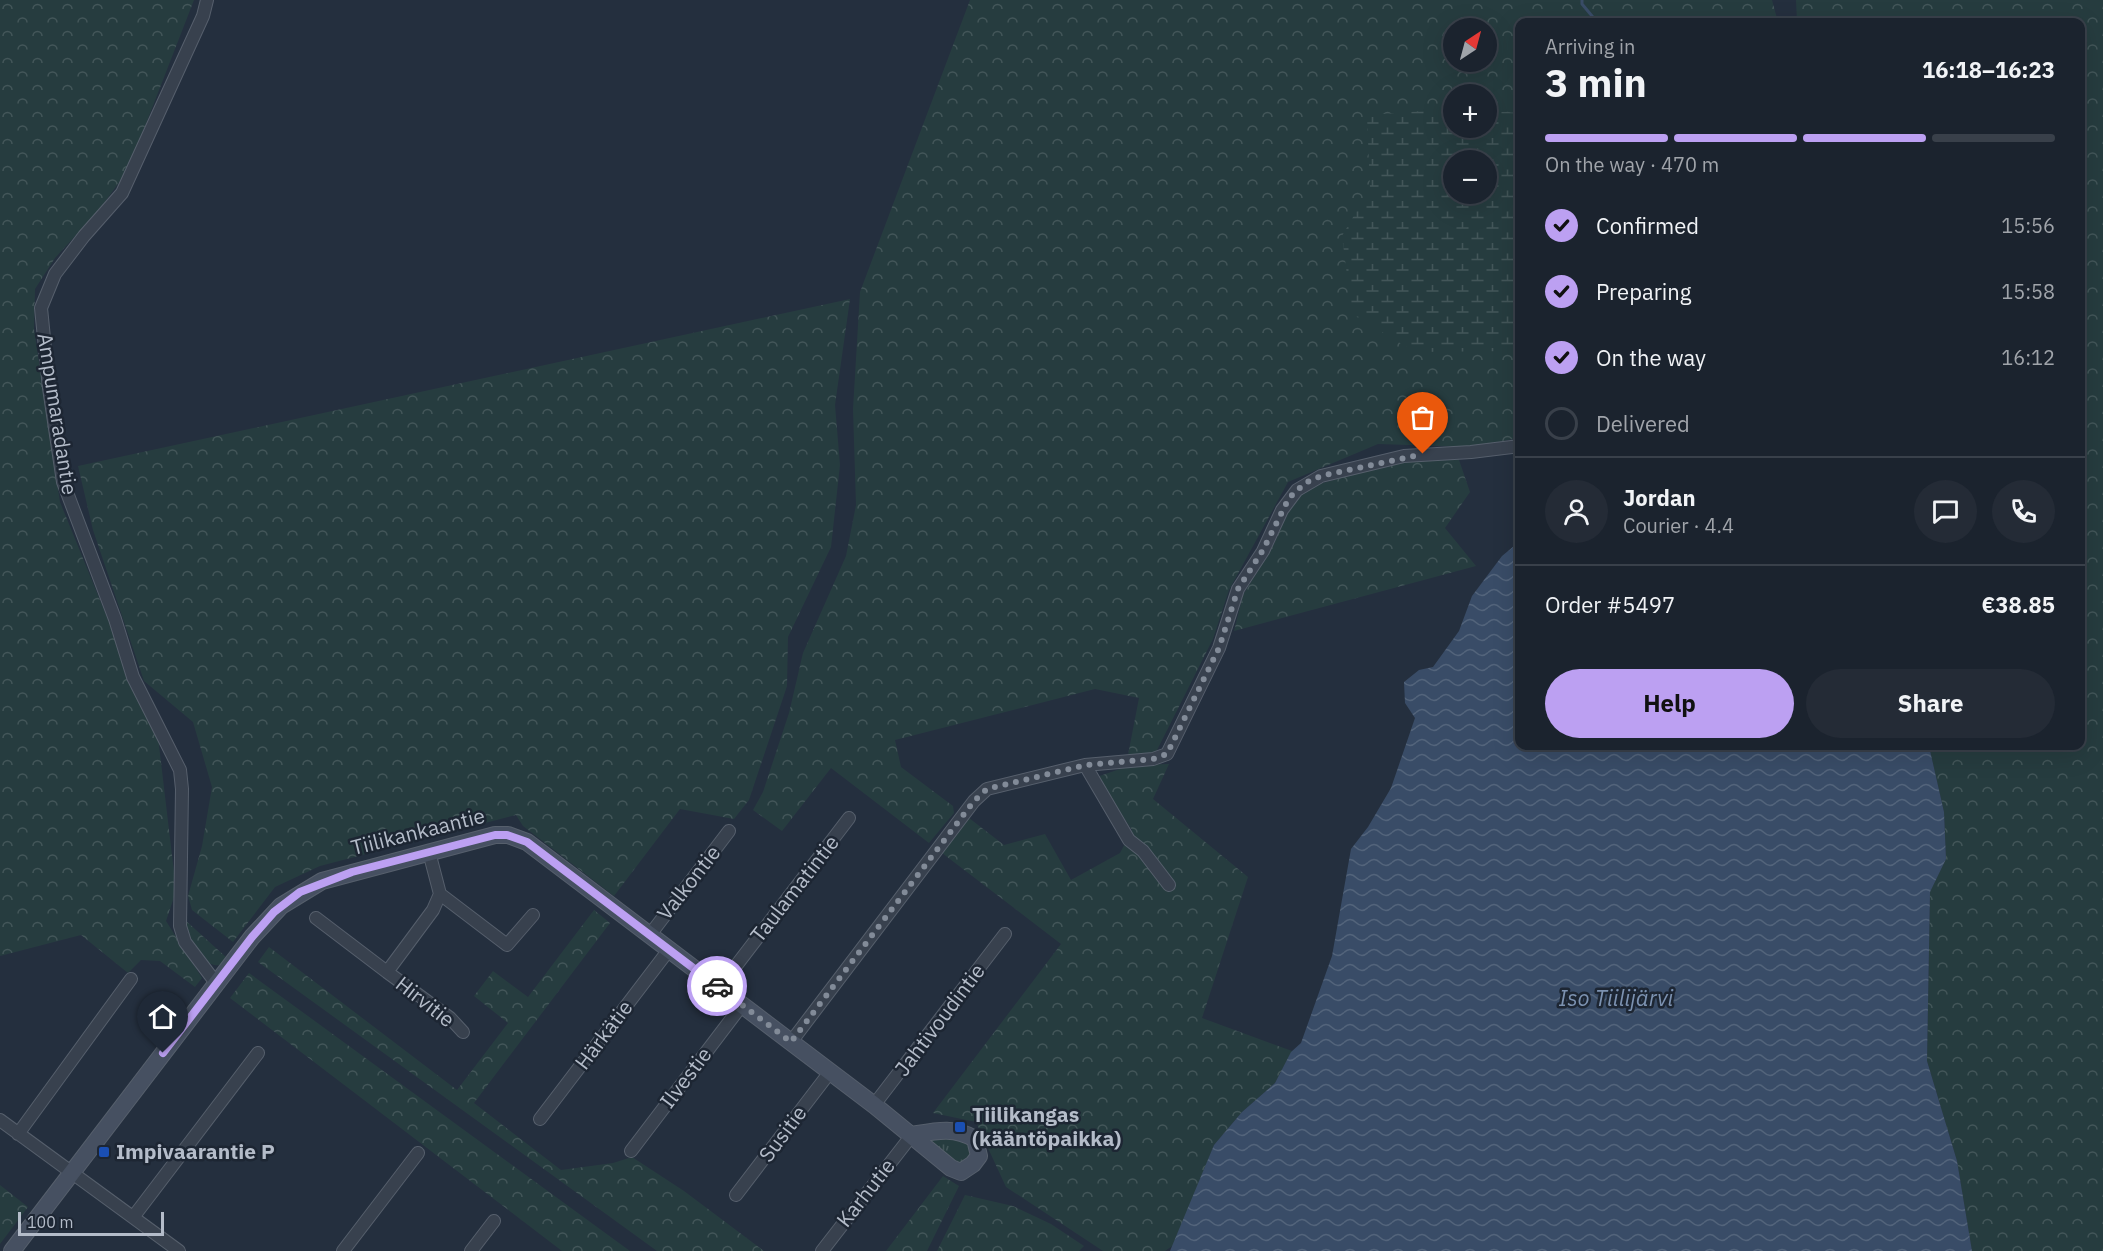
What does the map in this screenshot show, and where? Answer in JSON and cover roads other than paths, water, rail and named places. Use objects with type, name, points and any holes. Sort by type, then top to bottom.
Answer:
[{"type":"street","name":"Ampumaradantie","points":[[207,0],[203,16],[122,193],[84,236],[55,274],[41,308],[49,388],[63,482],[112,611],[133,677],[180,770],[182,789],[180,926],[184,942],[216,984]]},
{"type":"street","points":[[791,1042],[974,801],[987,789],[1086,765],[1153,759],[1167,754],[1219,648],[1238,589],[1263,550],[1282,510],[1296,490],[1321,476],[1404,456],[1471,453],[1515,447]]},
{"type":"street","points":[[1086,765],[1130,840],[1143,851],[1169,885]]},
{"type":"street","name":"Taulamatintie","points":[[719,988],[849,818]]},
{"type":"street","name":"Valkontie","points":[[649,936],[729,831]]},
{"type":"street","name":"Tiilikankaantie","points":[[12,1251],[265,922],[300,892],[335,876],[495,835],[507,835],[527,842],[912,1135]]},
{"type":"street","points":[[429,852],[440,894],[507,945],[533,915]]},
{"type":"street","name":"Hirvitie","points":[[387,972],[433,910],[440,894]]},
{"type":"street","name":"Hirvitie","points":[[316,918],[450,1018],[463,1032]]},
{"type":"street","name":"Jahtivoudintie","points":[[874,1105],[1005,934]]},
{"type":"street","name":"Härkätie","points":[[540,1119],[668,951]]},
{"type":"street","points":[[18,1134],[131,979]]},
{"type":"street","name":"Ilvestie","points":[[631,1151],[742,1005]]},
{"type":"street","points":[[134,1216],[258,1053]]},
{"type":"street","name":"Susitie","points":[[736,1195],[830,1072]]},
{"type":"street","points":[[0,1120],[179,1251]]},
{"type":"street","name":"Karhutie","points":[[822,1251],[912,1135]]},
{"type":"street","points":[[343,1251],[418,1153]]},
{"type":"street","points":[[471,1251],[494,1221]]},
{"type":"water","name":"Iso Tiilijärvi","points":[[1515,545],[1515,750],[1930,750],[1944,812],[1946,859],[1930,892],[1927,1061],[1957,1161],[1972,1251],[1170,1251],[1214,1145],[1242,1112],[1275,1083],[1291,1052],[1301,1043],[1332,956],[1351,849],[1368,827],[1391,788],[1415,718],[1405,703],[1404,682],[1419,670],[1433,667],[1459,631],[1472,596],[1502,556]]},
{"type":"waterway","points":[[1582,0],[1582,4],[1594,18]]},
{"type":"place","name":"Tiilikangas (kääntöpaikka)","points":[[960,1127]]},
{"type":"place","name":"Impivaarantie P","points":[[104,1152]]}]
